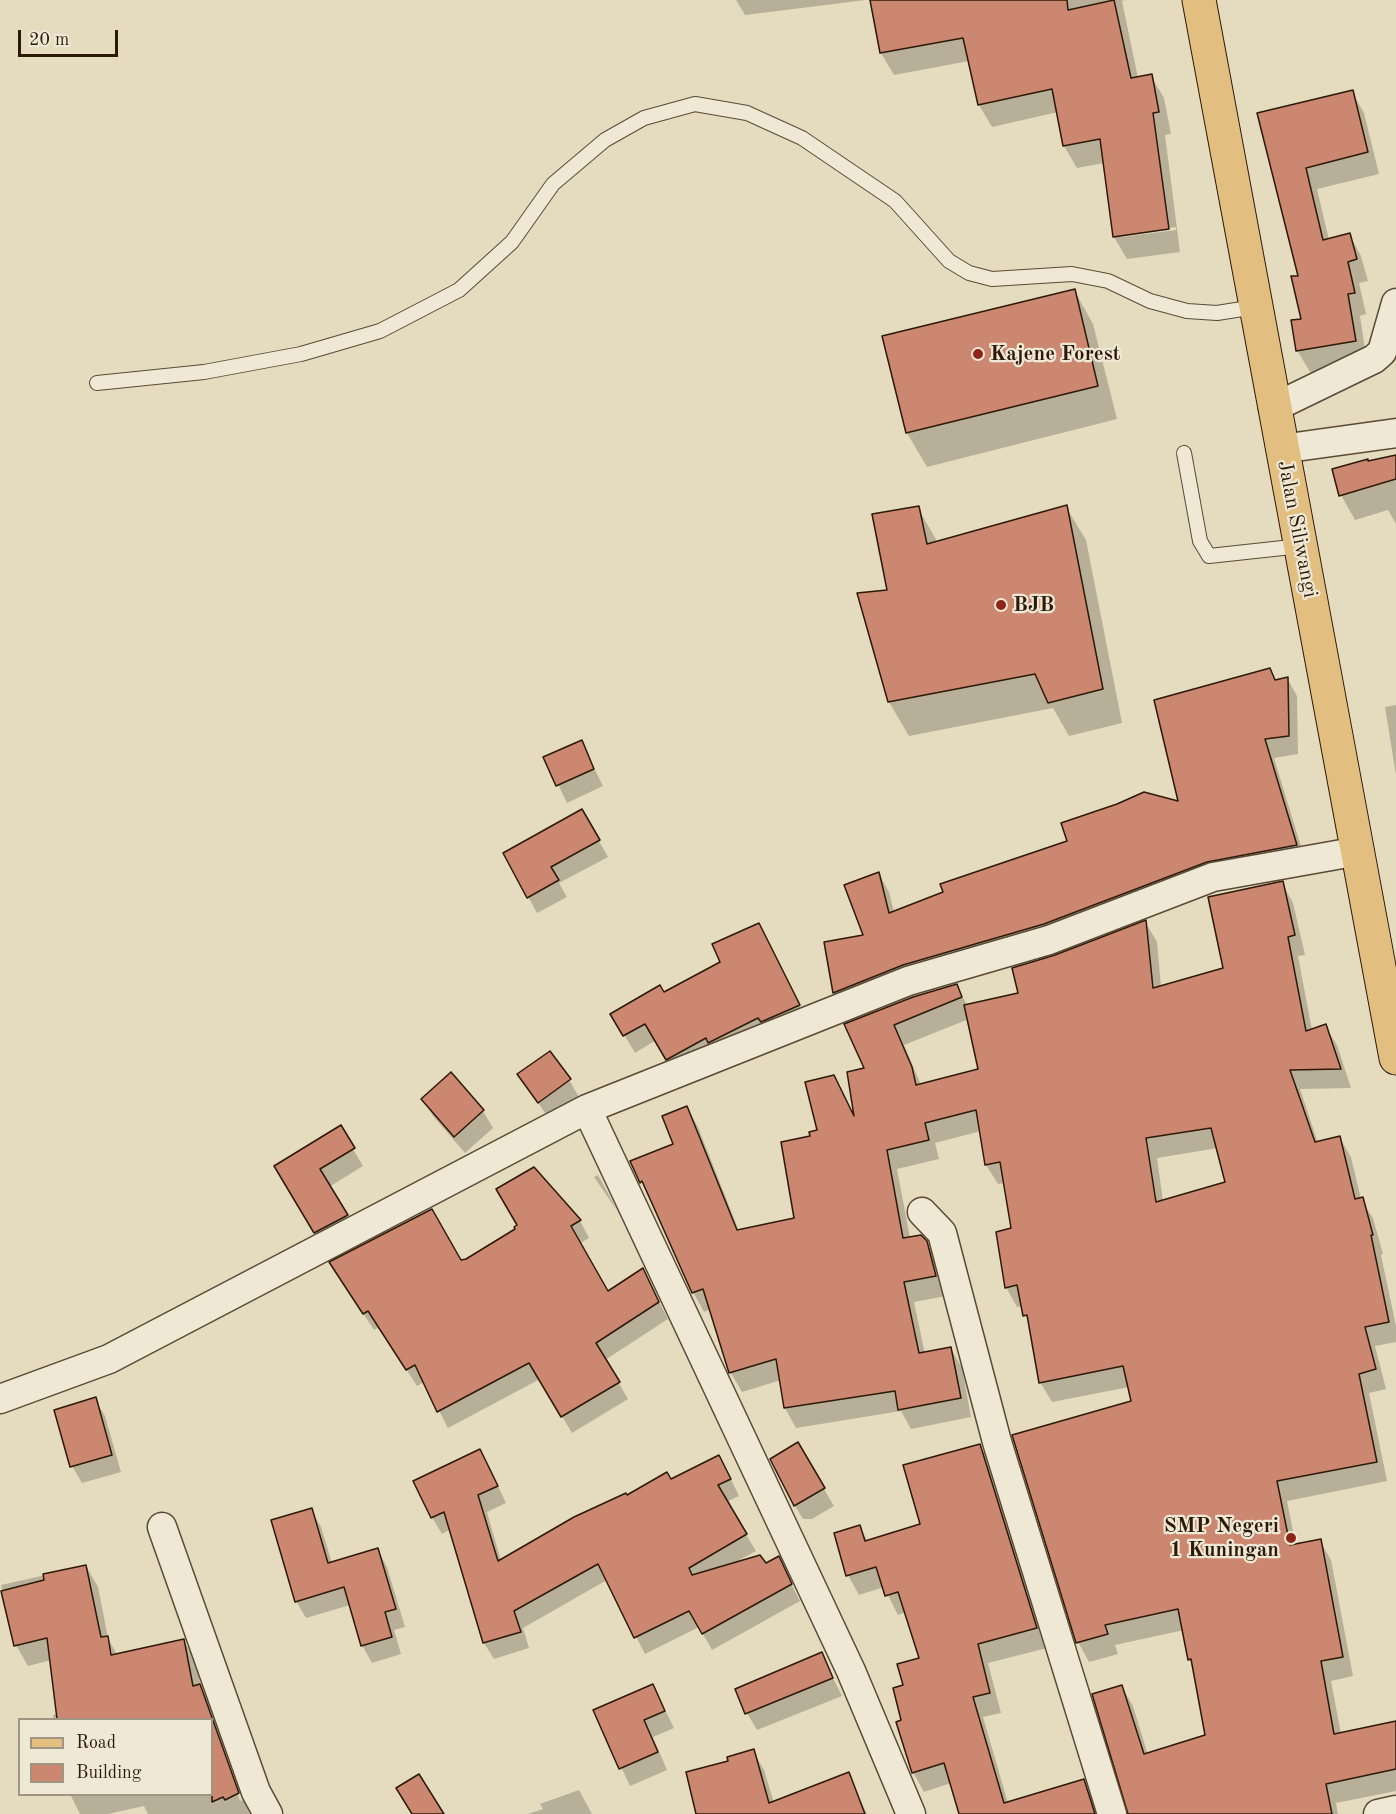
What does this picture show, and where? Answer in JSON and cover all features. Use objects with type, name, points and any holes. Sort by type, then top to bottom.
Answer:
[{"type":"main road","name":"Jalan Siliwangi","points":[[1199,0],[1273,408],[1359,850],[1396,1058]]},
{"type":"street","points":[[1273,408],[1374,359],[1382,352],[1396,303]]},
{"type":"street","points":[[1281,449],[1396,433]]},
{"type":"street","points":[[0,1399],[109,1359],[587,1109],[908,981],[1049,940],[1213,878],[1359,850]]},
{"type":"street","points":[[587,1109],[851,1671],[911,1814]]},
{"type":"street","points":[[922,1212],[942,1233],[997,1442],[1112,1814]]},
{"type":"street","points":[[162,1527],[256,1792],[268,1814]]},
{"type":"street","points":[[1378,1814],[1396,1810]]},
{"type":"lane","points":[[98,383],[204,372],[301,354],[380,332],[459,290],[512,242],[553,184],[605,140],[644,118],[695,104],[747,113],[802,138],[895,201],[949,261],[969,273],[992,279],[1072,274],[1108,281],[1150,301],[1187,311],[1217,313],[1255,307]]},
{"type":"lane","points":[[1184,453],[1200,541],[1209,556],[1300,546]]},
{"type":"building","points":[[870,0],[1067,0],[1068,10],[1114,0],[1131,78],[1152,74],[1159,112],[1153,113],[1169,229],[1113,237],[1100,139],[1063,146],[1052,89],[978,105],[963,38],[880,53]]},
{"type":"building","points":[[1353,90],[1368,152],[1306,168],[1323,240],[1350,233],[1357,259],[1348,262],[1355,293],[1348,294],[1356,341],[1296,351],[1291,320],[1301,319],[1291,276],[1298,276],[1257,113]]},
{"type":"building","points":[[1075,289],[1098,386],[906,433],[882,336]]},
{"type":"building","points":[[1396,455],[1396,479],[1339,496],[1332,469],[1368,459],[1368,461]]},
{"type":"building","points":[[1067,505],[1103,689],[1048,703],[1035,674],[888,702],[857,593],[887,590],[872,514],[919,506],[927,544]]},
{"type":"building","points":[[1270,668],[1275,680],[1288,677],[1289,736],[1265,739],[1297,845],[1207,862],[1044,924],[903,965],[833,993],[824,942],[863,935],[844,885],[879,872],[889,913],[943,892],[940,884],[1067,841],[1061,823],[1144,792],[1178,801],[1154,700]]},
{"type":"building","points":[[582,740],[594,769],[556,786],[543,757]]},
{"type":"building","points":[[582,809],[600,840],[551,867],[559,880],[527,898],[503,853]]},
{"type":"building","points":[[1283,881],[1295,935],[1288,937],[1306,1031],[1326,1024],[1341,1069],[1290,1070],[1315,1142],[1340,1136],[1355,1199],[1363,1197],[1373,1235],[1371,1235],[1389,1322],[1365,1327],[1376,1369],[1359,1374],[1377,1462],[1277,1481],[1290,1545],[1321,1539],[1343,1657],[1321,1661],[1334,1734],[1396,1721],[1396,1769],[1326,1784],[1332,1814],[1128,1814],[1092,1694],[1122,1685],[1144,1754],[1205,1735],[1191,1659],[1188,1660],[1178,1609],[1105,1625],[1108,1634],[1076,1643],[1012,1435],[1131,1401],[1123,1366],[1039,1383],[1027,1315],[1023,1316],[1017,1285],[1005,1288],[996,1232],[1011,1228],[1000,1162],[985,1165],[976,1110],[925,1123],[929,1140],[887,1150],[903,1238],[921,1235],[927,1241],[936,1276],[904,1282],[919,1353],[951,1347],[961,1398],[898,1410],[895,1391],[784,1408],[776,1359],[729,1373],[703,1289],[692,1293],[642,1181],[640,1183],[630,1161],[673,1144],[662,1116],[687,1106],[737,1230],[794,1218],[781,1142],[810,1136],[809,1132],[817,1130],[805,1082],[834,1075],[854,1116],[847,1072],[864,1068],[844,1024],[913,997],[957,984],[962,997],[894,1025],[912,1067],[916,1085],[978,1069],[964,1005],[1018,993],[1012,968],[1055,955],[1146,920],[1153,988],[1223,968],[1208,897]],"holes":[[[1211,1128],[1225,1182],[1156,1202],[1146,1138]]]},
{"type":"building","points":[[759,923],[800,1005],[761,1022],[758,1018],[708,1043],[706,1038],[666,1060],[645,1024],[623,1036],[610,1014],[660,985],[664,992],[720,962],[712,944]]},
{"type":"building","points":[[550,1051],[571,1079],[538,1103],[517,1074]]},
{"type":"building","points":[[451,1072],[484,1110],[454,1137],[421,1099]]},
{"type":"building","points":[[341,1125],[355,1148],[320,1169],[348,1215],[314,1233],[274,1166]]},
{"type":"building","points":[[534,1167],[581,1220],[571,1226],[608,1291],[643,1268],[659,1302],[596,1343],[620,1382],[561,1417],[529,1363],[437,1412],[415,1365],[406,1370],[368,1311],[363,1314],[329,1262],[432,1209],[461,1260],[466,1259],[515,1229],[517,1225],[496,1189]]},
{"type":"building","points":[[96,1397],[112,1455],[70,1467],[54,1410]]},
{"type":"building","points":[[798,1442],[825,1488],[794,1506],[770,1459]]},
{"type":"building","points":[[980,1444],[1037,1628],[978,1644],[990,1693],[973,1697],[1004,1803],[1084,1779],[1095,1814],[959,1814],[944,1763],[912,1773],[896,1722],[901,1720],[893,1688],[903,1685],[897,1664],[919,1658],[898,1592],[885,1596],[876,1567],[846,1576],[834,1533],[860,1525],[865,1541],[920,1524],[903,1465]]},
{"type":"building","points":[[480,1449],[498,1486],[478,1495],[498,1561],[574,1517],[626,1493],[627,1495],[667,1472],[671,1479],[719,1455],[731,1479],[718,1485],[747,1534],[689,1568],[692,1575],[760,1555],[766,1563],[779,1556],[792,1584],[702,1634],[689,1611],[634,1638],[598,1564],[514,1611],[521,1632],[483,1643],[444,1512],[431,1518],[413,1481]]},
{"type":"building","points":[[312,1508],[328,1563],[378,1548],[396,1609],[385,1612],[392,1637],[361,1646],[344,1587],[295,1602],[271,1520]]},
{"type":"building","points":[[86,1565],[101,1637],[108,1636],[111,1655],[184,1639],[193,1686],[200,1684],[212,1718],[57,1718],[47,1638],[14,1646],[1,1591],[44,1580],[43,1574]]},
{"type":"building","points":[[822,1652],[833,1678],[745,1714],[735,1689]]},
{"type":"building","points":[[653,1684],[665,1711],[644,1720],[658,1752],[619,1769],[593,1710]]},
{"type":"building","points":[[213,1720],[239,1793],[225,1800],[223,1797],[212,1802]]},
{"type":"building","points":[[754,1749],[769,1803],[849,1772],[865,1814],[696,1814],[686,1772],[728,1761],[727,1757]]},
{"type":"building","points":[[419,1774],[444,1814],[412,1814],[396,1788]]},
{"type":"place","name":"Kajene Forest","points":[[978,354]]},
{"type":"place","name":"BJB","points":[[1001,605]]},
{"type":"place","name":"SMP Negeri 1 Kuningan","points":[[1291,1538]]}]
